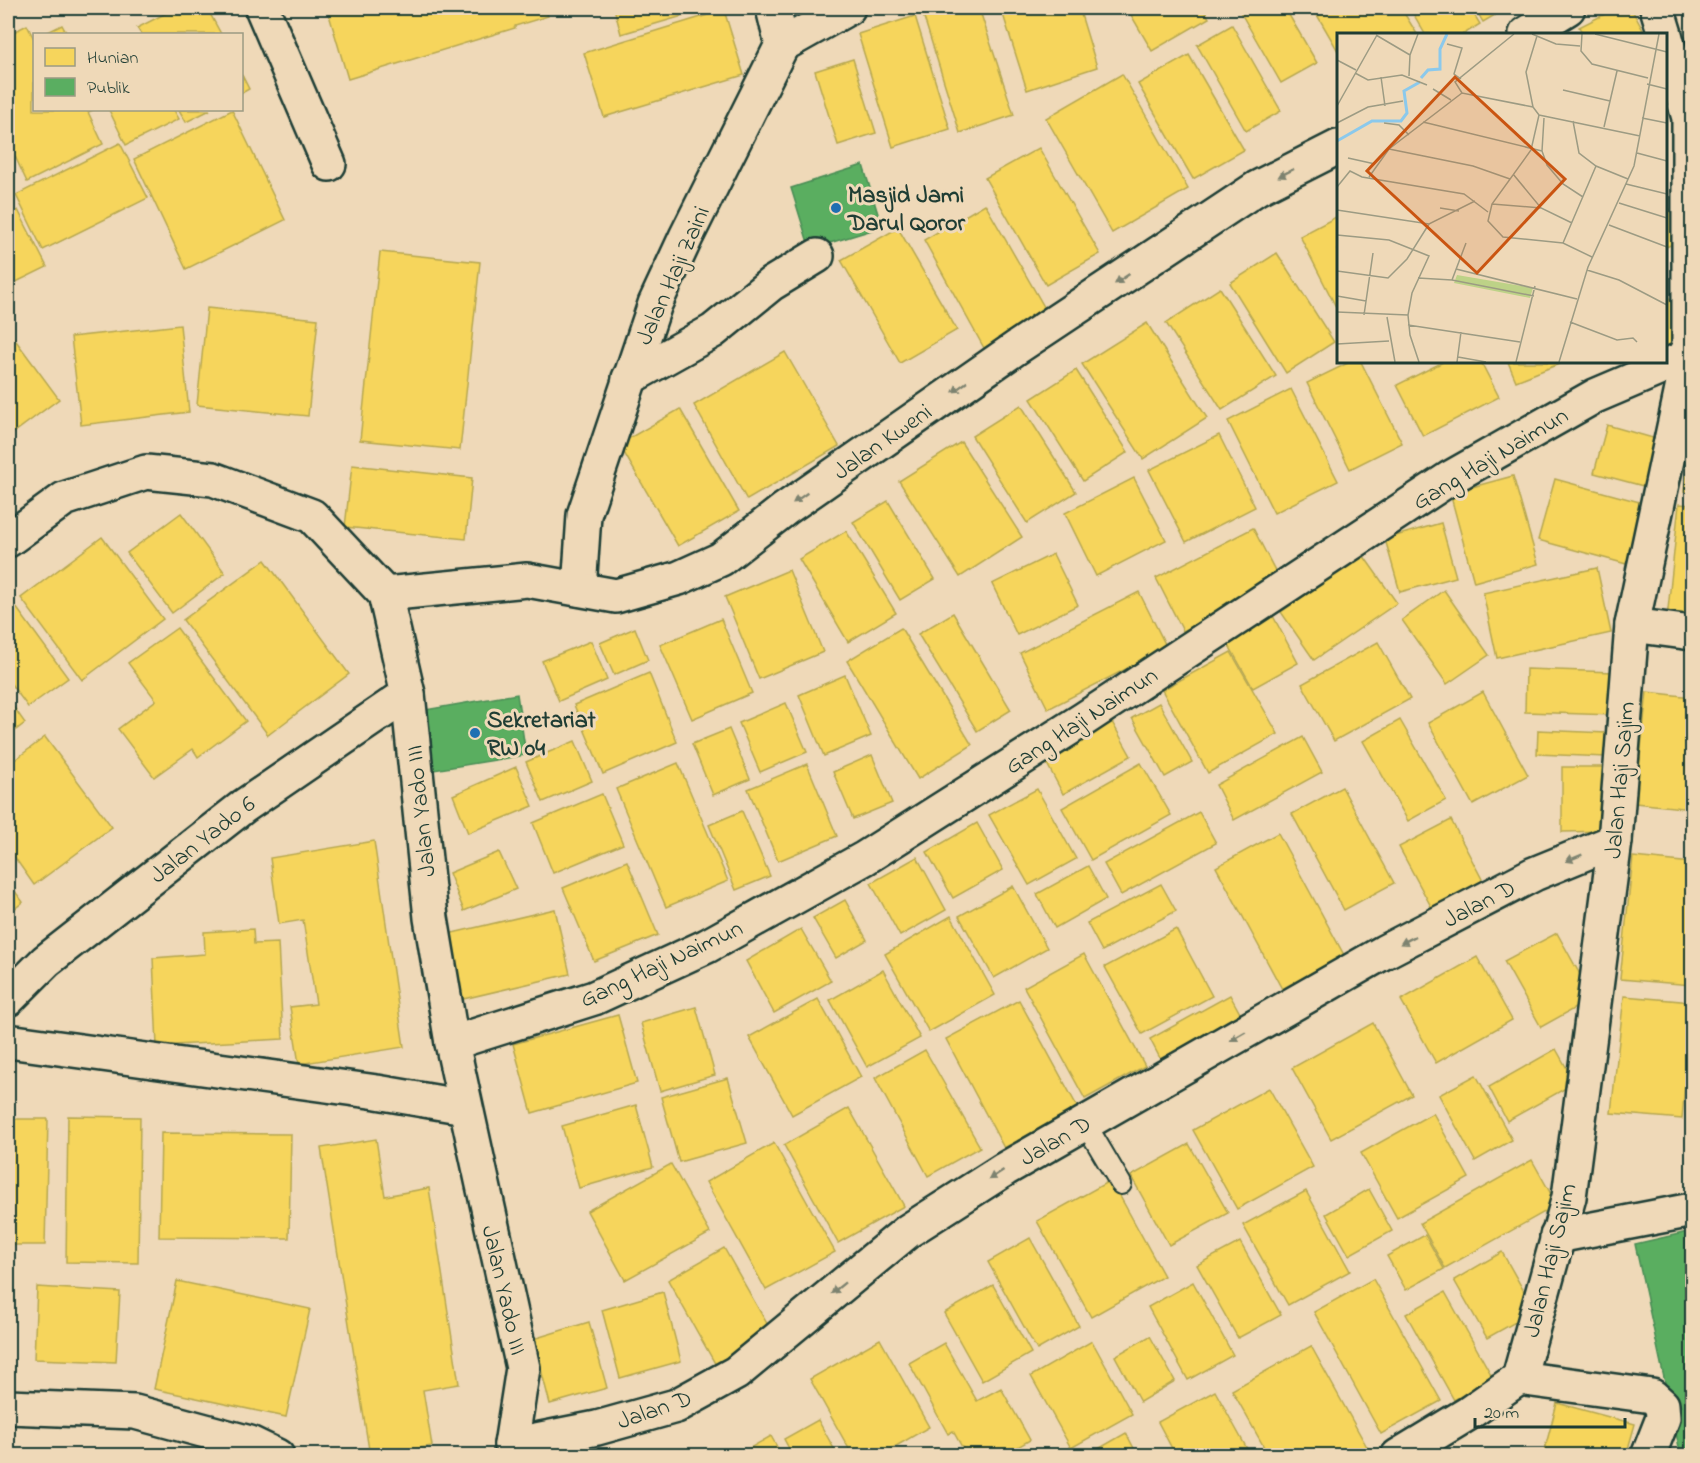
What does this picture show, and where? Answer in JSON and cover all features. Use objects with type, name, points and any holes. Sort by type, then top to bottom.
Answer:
[{"type":"street","points":[[262,8],[329,165]]},
{"type":"street","points":[[773,8],[782,45],[848,8]]},
{"type":"street","points":[[1528,33],[1568,8]]},
{"type":"street","name":"Jalan Haji Sajim","points":[[1657,8],[1664,33]]},
{"type":"street","name":"Jalan Haji Sajim","points":[[1519,1378],[1569,1197],[1615,841],[1632,625],[1689,356],[1691,118],[1667,42]]},
{"type":"street","name":"Jalan Haji Zaini","points":[[579,589],[584,515],[628,378],[659,294],[782,45]]},
{"type":"street","name":"Jalan Kweni","points":[[385,594],[527,580],[616,596],[679,578],[721,559],[784,509],[1016,348],[1257,188],[1337,148]]},
{"type":"street","points":[[628,378],[713,331],[771,284],[818,256]]},
{"type":"street","name":"Gang Haji Naimun","points":[[452,1043],[594,998],[707,946],[855,864],[1084,719],[1450,478],[1595,396],[1689,356]]},
{"type":"street","points":[[8,540],[64,499],[146,472],[213,479],[312,516],[385,594]]},
{"type":"street","name":"Jalan Yado III","points":[[385,594],[408,694],[431,918],[452,1043],[523,1368],[509,1452]]},
{"type":"street","points":[[1632,625],[1692,633]]},
{"type":"street","name":"Jalan Yado 6","points":[[8,999],[46,961],[244,806],[408,694]]},
{"type":"street","name":"Jalan D","points":[[509,1452],[676,1406],[736,1373],[908,1231],[1005,1169],[1384,952],[1534,874],[1615,841]]},
{"type":"street","points":[[8,1041],[377,1092],[465,1107]]},
{"type":"street","points":[[1557,1236],[1692,1210]]},
{"type":"street","points":[[1398,1455],[1469,1413],[1519,1378],[1652,1396],[1662,1405],[1664,1418],[1648,1455]]},
{"type":"street","points":[[8,1407],[135,1412],[250,1443],[277,1455]]},
{"type":"lane","points":[[1085,1123],[1121,1184]]},
{"type":"building: Hunian","points":[[176,8],[207,8],[220,33],[140,33],[137,28]]},
{"type":"building: Hunian","points":[[327,8],[545,8],[548,16],[348,79]]},
{"type":"building: Hunian","points":[[614,8],[710,8],[621,34]]},
{"type":"building: Hunian","points":[[921,8],[979,8],[1014,115],[960,133]]},
{"type":"building: Hunian","points":[[1001,8],[1079,8],[1097,67],[1027,90]]},
{"type":"building: Hunian","points":[[1127,8],[1203,8],[1209,18],[1152,51]]},
{"type":"building: Hunian","points":[[1238,8],[1285,8],[1317,63],[1281,83]]},
{"type":"building: Hunian","points":[[1313,8],[1401,8],[1416,33],[1337,33],[1337,49]]},
{"type":"building: Hunian","points":[[1410,8],[1470,8],[1480,24],[1466,33],[1424,33]]},
{"type":"building: Hunian","points":[[1475,8],[1507,8],[1483,22]]},
{"type":"building: Hunian","points":[[1617,8],[1631,8],[1644,33],[1582,33],[1579,27]]},
{"type":"building: Hunian","points":[[724,10],[744,75],[604,117],[584,53]]},
{"type":"building: Hunian","points":[[915,16],[950,129],[893,147],[858,34]]},
{"type":"building: Hunian","points":[[27,25],[33,37],[33,111],[90,111],[88,112],[103,144],[27,182],[12,150],[8,152],[8,35]]},
{"type":"building: Hunian","points":[[62,25],[66,33],[46,33]]},
{"type":"building: Hunian","points":[[1232,25],[1281,111],[1246,131],[1197,45]]},
{"type":"building: Hunian","points":[[1189,55],[1244,150],[1193,179],[1138,84]]},
{"type":"building: Hunian","points":[[853,59],[876,133],[838,145],[815,71]]},
{"type":"building: Hunian","points":[[1122,74],[1188,189],[1112,233],[1046,118]]},
{"type":"building: Hunian","points":[[243,77],[249,89],[243,92]]},
{"type":"building: Hunian","points":[[109,111],[175,111],[179,119],[126,145]]},
{"type":"building: Hunian","points":[[180,111],[208,111],[186,122]]},
{"type":"building: Hunian","points":[[232,111],[285,220],[186,269],[134,159]]},
{"type":"building: Hunian","points":[[120,143],[148,198],[43,250],[16,195]]},
{"type":"building: Hunian","points":[[1039,148],[1100,254],[1046,285],[985,178]]},
{"type":"building: Hunian","points":[[985,204],[1047,312],[984,348],[924,240]]},
{"type":"building: Hunian","points":[[1667,204],[1682,240],[1667,247]]},
{"type":"building: Hunian","points":[[18,210],[47,267],[8,286],[8,215]]},
{"type":"building: Hunian","points":[[1337,217],[1337,309],[1300,236]]},
{"type":"building: Hunian","points":[[898,228],[957,330],[900,363],[841,260]]},
{"type":"building: Hunian","points":[[380,252],[480,262],[460,450],[360,440]]},
{"type":"building: Hunian","points":[[1277,253],[1334,342],[1286,373],[1230,283]]},
{"type":"building: Hunian","points":[[1220,288],[1276,376],[1222,410],[1166,323]]},
{"type":"building: Hunian","points":[[1667,293],[1686,340],[1667,348]]},
{"type":"building: Hunian","points":[[207,308],[318,319],[308,416],[197,405]]},
{"type":"building: Hunian","points":[[1147,323],[1207,418],[1143,459],[1082,364]]},
{"type":"building: Hunian","points":[[180,325],[189,412],[81,425],[71,337]]},
{"type":"building: Hunian","points":[[8,330],[59,399],[8,437]]},
{"type":"building: Hunian","points":[[785,352],[839,446],[747,500],[694,405]]},
{"type":"building: Hunian","points":[[1348,363],[1362,363],[1402,443],[1350,469],[1307,383]]},
{"type":"building: Hunian","points":[[1441,363],[1482,363],[1499,397],[1423,436],[1397,385]]},
{"type":"building: Hunian","points":[[1508,363],[1561,363],[1516,381]]},
{"type":"building: Hunian","points":[[1076,370],[1128,452],[1083,481],[1031,399]]},
{"type":"building: Hunian","points":[[1291,389],[1338,481],[1274,513],[1228,421]]},
{"type":"building: Hunian","points":[[1021,405],[1076,492],[1027,523],[972,436]]},
{"type":"building: Hunian","points":[[680,409],[739,511],[678,546],[619,444]]},
{"type":"building: Hunian","points":[[1607,425],[1660,440],[1647,487],[1594,473]]},
{"type":"building: Hunian","points":[[1219,435],[1255,507],[1186,542],[1149,470]]},
{"type":"building: Hunian","points":[[961,442],[1022,537],[960,577],[899,481]]},
{"type":"building: Hunian","points":[[1692,442],[1692,492],[1684,491]]},
{"type":"building: Hunian","points":[[352,465],[472,478],[466,539],[345,527]]},
{"type":"building: Hunian","points":[[1513,476],[1538,564],[1474,582],[1450,493]]},
{"type":"building: Hunian","points":[[1134,478],[1166,540],[1096,576],[1065,513]]},
{"type":"building: Hunian","points":[[1555,479],[1647,504],[1630,565],[1538,540]]},
{"type":"building: Hunian","points":[[888,501],[935,579],[900,600],[853,522]]},
{"type":"building: Hunian","points":[[1679,504],[1692,505],[1692,622],[1667,619]]},
{"type":"building: Hunian","points":[[181,513],[225,573],[172,613],[127,553]]},
{"type":"building: Hunian","points":[[1441,523],[1456,577],[1400,592],[1385,539]]},
{"type":"building: Hunian","points":[[1253,528],[1281,582],[1183,631],[1156,578]]},
{"type":"building: Hunian","points":[[846,531],[896,613],[848,642],[799,559]]},
{"type":"building: Hunian","points":[[102,537],[163,619],[82,680],[21,598]]},
{"type":"building: Hunian","points":[[1053,554],[1078,605],[1017,635],[992,584]]},
{"type":"building: Hunian","points":[[1363,555],[1397,603],[1314,660],[1281,612]]},
{"type":"building: Hunian","points":[[265,560],[349,674],[268,735],[183,620]]},
{"type":"building: Hunian","points":[[1597,568],[1611,633],[1497,658],[1483,593]]},
{"type":"building: Hunian","points":[[789,570],[823,652],[759,679],[725,597]]},
{"type":"building: Hunian","points":[[1444,590],[1489,655],[1447,684],[1402,620]]},
{"type":"building: Hunian","points":[[1139,592],[1167,648],[1048,709],[1020,653]]},
{"type":"building: Hunian","points":[[16,607],[68,678],[28,707],[8,680],[8,613]]},
{"type":"building: Hunian","points":[[953,613],[1011,710],[977,731],[918,634]]},
{"type":"building: Hunian","points":[[1273,616],[1298,663],[1253,688],[1227,642]]},
{"type":"building: Hunian","points":[[721,619],[752,693],[692,719],[660,645]]},
{"type":"building: Hunian","points":[[177,628],[246,721],[198,757],[193,749],[154,777],[118,729],[156,700],[128,663]]},
{"type":"building: Hunian","points":[[635,628],[648,660],[614,675],[600,643]]},
{"type":"building: Hunian","points":[[901,628],[972,745],[918,779],[847,661]]},
{"type":"building: Hunian","points":[[591,641],[607,680],[559,701],[542,661]]},
{"type":"building: Hunian","points":[[1378,642],[1410,699],[1334,741],[1302,684]]},
{"type":"building: Hunian","points":[[1231,652],[1278,734],[1208,773],[1162,690]]},
{"type":"building: Hunian","points":[[1526,669],[1614,672],[1613,715],[1525,712]]},
{"type":"building: Hunian","points":[[649,673],[677,742],[603,774],[574,705]]},
{"type":"building: Hunian","points":[[845,675],[871,736],[824,756],[799,695]]},
{"type":"building: Hunian","points":[[1483,692],[1528,775],[1473,805],[1428,723]]},
{"type":"building: Hunian","points":[[1647,692],[1692,697],[1692,809],[1635,803]]},
{"type":"building: Hunian","points":[[8,699],[25,723],[8,736]]},
{"type":"building: Hunian","points":[[786,703],[807,752],[760,772],[739,723]]},
{"type":"building: Hunian","points":[[1159,703],[1192,762],[1165,777],[1132,718]]},
{"type":"building: Hunian","points":[[1400,720],[1446,800],[1408,821],[1363,741]]},
{"type":"building: Hunian","points":[[1112,722],[1131,756],[1063,794],[1045,760]]},
{"type":"building: Hunian","points":[[729,729],[750,779],[713,795],[692,744]]},
{"type":"building: Hunian","points":[[1538,730],[1607,733],[1606,757],[1537,754]]},
{"type":"building: Hunian","points":[[45,737],[112,827],[34,885],[8,848],[8,765]]},
{"type":"building: Hunian","points":[[1303,737],[1322,772],[1234,820],[1216,785]]},
{"type":"building: Hunian","points":[[575,741],[592,781],[543,802],[526,762]]},
{"type":"building: Hunian","points":[[872,755],[892,803],[853,819],[833,772]]},
{"type":"building: Hunian","points":[[678,763],[728,881],[666,907],[616,789]]},
{"type":"building: Hunian","points":[[1141,763],[1171,815],[1091,860],[1062,808]]},
{"type":"building: Hunian","points":[[807,764],[837,836],[778,861],[748,789]]},
{"type":"building: Hunian","points":[[516,767],[533,806],[468,833],[453,795]]},
{"type":"building: Hunian","points":[[1562,767],[1610,767],[1610,831],[1562,832]]},
{"type":"building: Hunian","points":[[1342,787],[1394,883],[1344,910],[1292,814]]},
{"type":"building: Hunian","points":[[1037,789],[1076,859],[1029,885],[989,815]]},
{"type":"building: Hunian","points":[[602,794],[623,844],[553,873],[533,823]]},
{"type":"building: Hunian","points":[[742,811],[770,876],[736,890],[709,825]]},
{"type":"building: Hunian","points":[[1199,812],[1216,843],[1121,895],[1104,864]]},
{"type":"building: Hunian","points":[[1451,820],[1484,883],[1433,910],[1399,847]]},
{"type":"building: Hunian","points":[[977,823],[1003,870],[953,898],[927,852]]},
{"type":"building: Hunian","points":[[1278,833],[1344,955],[1282,989],[1216,867]]},
{"type":"building: Hunian","points":[[374,841],[404,1047],[299,1064],[290,1007],[316,1004],[303,920],[279,924],[270,858]]},
{"type":"building: Hunian","points":[[499,852],[516,889],[464,911],[449,873]]},
{"type":"building: Hunian","points":[[917,857],[946,910],[900,936],[871,883]]},
{"type":"building: Hunian","points":[[1633,857],[1692,863],[1692,985],[1620,979]]},
{"type":"building: Hunian","points":[[627,861],[658,935],[594,961],[563,888]]},
{"type":"building: Hunian","points":[[1088,866],[1106,899],[1055,928],[1037,894]]},
{"type":"building: Hunian","points":[[8,882],[23,902],[8,914]]},
{"type":"building: Hunian","points":[[1161,884],[1176,911],[1102,951],[1087,923]]},
{"type":"building: Hunian","points":[[1013,886],[1047,948],[994,978],[959,916]]},
{"type":"building: Hunian","points":[[845,900],[867,940],[836,958],[813,918]]},
{"type":"building: Hunian","points":[[555,909],[570,974],[463,999],[448,934]]},
{"type":"building: Hunian","points":[[951,916],[995,995],[929,1032],[885,954]]},
{"type":"building: Hunian","points":[[253,929],[254,944],[278,943],[283,1039],[157,1046],[153,958],[205,954],[204,932]]},
{"type":"building: Hunian","points":[[801,929],[831,981],[774,1013],[746,961]]},
{"type":"building: Hunian","points":[[1176,929],[1212,996],[1142,1034],[1105,967]]},
{"type":"building: Hunian","points":[[1557,933],[1593,998],[1541,1027],[1504,961]]},
{"type":"building: Hunian","points":[[1084,954],[1145,1066],[1085,1099],[1024,987]]},
{"type":"building: Hunian","points":[[1477,957],[1512,1020],[1436,1063],[1401,1000]]},
{"type":"building: Hunian","points":[[883,970],[920,1038],[867,1067],[830,1000]]},
{"type":"building: Hunian","points":[[1230,995],[1242,1017],[1162,1062],[1150,1039]]},
{"type":"building: Hunian","points":[[1624,996],[1692,1002],[1682,1119],[1611,1113]]},
{"type":"building: Hunian","points":[[818,999],[861,1077],[792,1115],[749,1037]]},
{"type":"building: Hunian","points":[[1019,1000],[1078,1108],[1004,1148],[946,1039]]},
{"type":"building: Hunian","points":[[696,1007],[715,1075],[660,1091],[641,1023]]},
{"type":"building: Hunian","points":[[618,1015],[637,1083],[532,1113],[513,1044]]},
{"type":"building: Hunian","points":[[1373,1023],[1412,1095],[1331,1139],[1292,1068]]},
{"type":"building: Hunian","points":[[1556,1049],[1575,1083],[1507,1121],[1489,1087]]},
{"type":"building: Hunian","points":[[925,1050],[980,1147],[928,1176],[875,1078]]},
{"type":"building: Hunian","points":[[1476,1075],[1512,1140],[1475,1161],[1439,1095]]},
{"type":"building: Hunian","points":[[728,1078],[747,1143],[679,1162],[661,1097]]},
{"type":"building: Hunian","points":[[1269,1088],[1313,1167],[1237,1209],[1193,1130]]},
{"type":"building: Hunian","points":[[636,1105],[653,1167],[579,1188],[562,1126]]},
{"type":"building: Hunian","points":[[849,1108],[904,1206],[838,1243],[784,1145]]},
{"type":"building: Hunian","points":[[1433,1113],[1469,1178],[1397,1218],[1361,1153]]},
{"type":"building: Hunian","points":[[68,1116],[140,1117],[138,1263],[66,1262]]},
{"type":"building: Hunian","points":[[8,1119],[48,1119],[45,1245],[8,1245]]},
{"type":"building: Hunian","points":[[161,1133],[291,1134],[289,1238],[159,1237]]},
{"type":"building: Hunian","points":[[376,1139],[385,1196],[429,1188],[459,1384],[423,1390],[432,1446],[370,1456],[321,1148]]},
{"type":"building: Hunian","points":[[774,1143],[835,1252],[766,1290],[706,1182]]},
{"type":"building: Hunian","points":[[1189,1144],[1228,1213],[1169,1245],[1131,1176]]},
{"type":"building: Hunian","points":[[1532,1160],[1557,1205],[1445,1268],[1420,1223]]},
{"type":"building: Hunian","points":[[671,1164],[710,1233],[625,1280],[587,1211]]},
{"type":"building: Hunian","points":[[1111,1180],[1164,1276],[1091,1317],[1037,1221]]},
{"type":"building: Hunian","points":[[1369,1189],[1392,1231],[1349,1255],[1326,1214]]},
{"type":"building: Hunian","points":[[1306,1191],[1350,1271],[1288,1305],[1243,1225]]},
{"type":"building: Hunian","points":[[1425,1235],[1444,1269],[1406,1290],[1387,1256]]},
{"type":"building: Hunian","points":[[1030,1238],[1079,1326],[1037,1350],[988,1262]]},
{"type":"building: Hunian","points":[[1240,1242],[1281,1315],[1238,1338],[1197,1265]]},
{"type":"building: Hunian","points":[[724,1248],[774,1336],[717,1367],[668,1280]]},
{"type":"building: Hunian","points":[[1502,1252],[1535,1311],[1487,1338],[1454,1280]]},
{"type":"building: Hunian","points":[[1373,1279],[1441,1401],[1381,1434],[1314,1312]]},
{"type":"building: Hunian","points":[[177,1281],[310,1309],[286,1417],[154,1389]]},
{"type":"building: Hunian","points":[[1193,1282],[1233,1355],[1188,1380],[1148,1307]]},
{"type":"building: Hunian","points":[[993,1285],[1031,1353],[982,1381],[944,1313]]},
{"type":"building: Hunian","points":[[37,1287],[120,1292],[116,1362],[34,1359]]},
{"type":"building: Hunian","points":[[663,1292],[681,1361],[620,1378],[602,1310]]},
{"type":"building: Hunian","points":[[1445,1292],[1493,1378],[1454,1400],[1406,1314]]},
{"type":"building: Hunian","points":[[589,1322],[607,1388],[550,1404],[533,1339]]},
{"type":"building: Hunian","points":[[1150,1336],[1175,1381],[1140,1402],[1115,1356]]},
{"type":"building: Hunian","points":[[880,1339],[929,1427],[879,1456],[853,1456],[810,1379]]},
{"type":"building: Hunian","points":[[1092,1341],[1132,1414],[1071,1448],[1031,1376]]},
{"type":"building: Hunian","points":[[944,1343],[977,1401],[1001,1388],[1030,1440],[1002,1456],[967,1456],[953,1431],[948,1434],[909,1363]]},
{"type":"building: Hunian","points":[[1311,1346],[1372,1456],[1269,1456],[1232,1390]]},
{"type":"building: Hunian","points":[[1215,1391],[1251,1456],[1176,1456],[1158,1422]]},
{"type":"building: Hunian","points":[[1557,1403],[1635,1424],[1626,1456],[1543,1456]]},
{"type":"building: Hunian","points":[[818,1420],[838,1456],[793,1456],[784,1439]]},
{"type":"building: Hunian","points":[[1126,1433],[1138,1456],[1086,1456]]},
{"type":"building: Hunian","points":[[771,1436],[782,1456],[736,1456]]},
{"type":"building: Publik","name":"Masjid Jami Darul Qoror","points":[[863,165],[882,227],[810,249],[791,188]]},
{"type":"building: Publik","name":"Sekretariat RW 04","points":[[517,694],[526,755],[434,770],[425,710]]},
{"type":"building: Publik","points":[[1692,1231],[1692,1456],[1681,1456],[1635,1244]]},
{"type":"place","name":"Masjid Jami Darul Qoror","points":[[836,208]]},
{"type":"place","name":"Sekretariat RW 04","points":[[475,733]]}]
